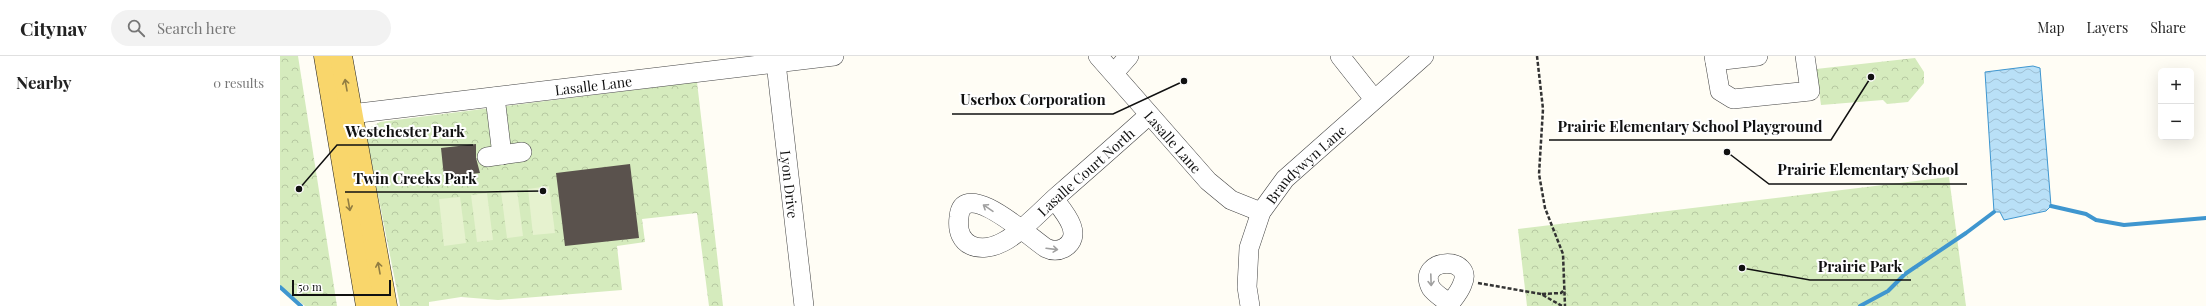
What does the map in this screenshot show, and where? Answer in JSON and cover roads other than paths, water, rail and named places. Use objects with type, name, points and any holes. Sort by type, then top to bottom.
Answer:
[{"type":"main road","points":[[325,56],[367,306]]},
{"type":"main road","points":[[341,56],[386,306]]},
{"type":"street","name":"Lasalle Lane","points":[[351,114],[834,56]]},
{"type":"street","name":"Lasalle Lane","points":[[1098,56],[1208,181],[1231,200],[1261,212]]},
{"type":"street","points":[[1114,73],[1130,56]]},
{"type":"street","points":[[1340,56],[1374,98]]},
{"type":"street","name":"Brandywyn Lane","points":[[1250,306],[1247,287],[1249,248],[1261,212],[1285,179],[1374,98],[1424,56]]},
{"type":"street","points":[[1758,56],[1715,58],[1720,91],[1733,100],[1810,91],[1806,56]]},
{"type":"street","name":"Lyon Drive","points":[[776,63],[804,306]]},
{"type":"street","points":[[495,97],[494,156],[522,152]]},
{"type":"street","name":"Lasalle Court North","points":[[1054,199],[1072,227],[1072,238],[1067,245],[1056,250],[1045,248],[1021,227],[1149,115]]},
{"type":"street","points":[[1451,263],[1460,269],[1463,285],[1449,305],[1431,288],[1429,282],[1431,271],[1440,264],[1451,263]]},
{"type":"water","points":[[2033,66],[2040,68],[2051,206],[2046,211],[2004,220],[2000,212],[1994,212],[1985,72]]},
{"type":"waterway","points":[[2051,206],[2086,214],[2096,220],[2124,225],[2206,218]]},
{"type":"waterway","points":[[1860,306],[1888,291],[1905,274],[1966,233],[1994,212]]},
{"type":"waterway","points":[[280,287],[301,306]]},
{"type":"place","name":"Prairie Elementary School Playground","points":[[1871,77]]},
{"type":"place","name":"Userbox Corporation","points":[[1184,81]]},
{"type":"place","name":"Prairie Elementary School","points":[[1727,152]]},
{"type":"place","name":"Westchester Park","points":[[299,189]]},
{"type":"place","name":"Twin Creeks Park","points":[[543,191]]},
{"type":"place","name":"Prairie Park","points":[[1742,268]]}]
